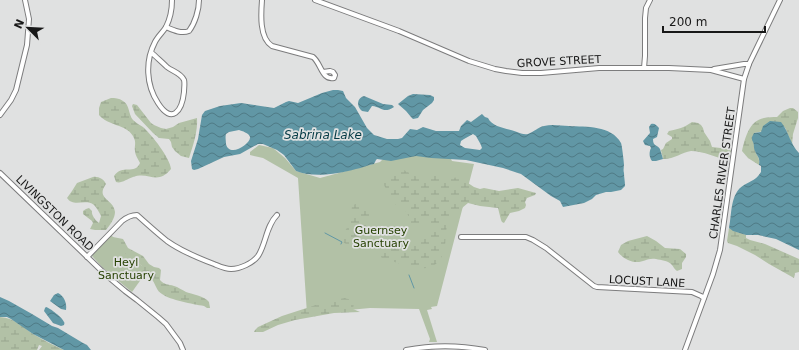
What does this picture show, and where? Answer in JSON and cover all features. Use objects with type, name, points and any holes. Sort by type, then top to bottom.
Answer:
[{"type":"street","points":[[0,115],[12,100],[16,90],[27,46],[28,19],[26,0]]},
{"type":"street","points":[[151,52],[184,80],[184,93],[181,105],[179,110],[175,113],[170,114],[164,110],[152,94],[149,84],[148,70],[151,52],[155,43],[166,27],[171,13],[172,0]]},
{"type":"street","points":[[166,27],[183,32],[189,31],[193,25],[199,0]]},
{"type":"street","points":[[262,0],[262,27],[269,44],[313,57],[317,60],[323,72]]},
{"type":"street","name":"GROVE STREET","points":[[315,0],[391,28],[469,61],[501,70],[524,73],[541,73],[599,68],[669,68],[711,70],[744,79]]},
{"type":"street","points":[[644,68],[645,18],[646,8],[650,0]]},
{"type":"street","name":"CHARLES RIVER STREET","points":[[685,350],[718,259],[744,79],[749,64],[780,0]]},
{"type":"street","points":[[711,70],[749,64]]},
{"type":"street","name":"LIVINGSTON ROAD","points":[[0,173],[65,234],[87,257],[125,291],[166,324],[180,343],[183,350]]},
{"type":"street","points":[[87,257],[122,221],[133,215],[137,216],[167,241],[178,248],[224,268],[232,269],[246,265],[258,256],[272,219],[277,215]]},
{"type":"street","name":"LOCUST LANE","points":[[461,237],[526,237],[546,248],[594,286],[692,292],[704,298]]},
{"type":"street","points":[[406,350],[417,348],[460,347],[485,350]]},
{"type":"green space","points":[[111,98],[122,100],[128,107],[133,120],[143,127],[156,141],[170,164],[171,169],[166,174],[161,177],[139,176],[122,182],[116,182],[114,176],[117,172],[138,167],[140,163],[135,152],[134,138],[130,132],[103,119],[99,115],[101,102]]},
{"type":"green space","points":[[133,104],[137,105],[151,123],[161,128],[166,129],[179,123],[197,118],[194,143],[189,158],[181,156],[175,151],[169,139],[159,138],[153,133],[135,114],[132,106]]},
{"type":"green space","points":[[793,108],[798,112],[792,145],[785,127],[754,133],[754,146],[759,159],[759,165],[748,158],[742,151],[746,136],[751,126],[759,120],[767,117],[777,117],[783,111]]},
{"type":"green space","points":[[692,122],[701,125],[712,147],[729,149],[731,151],[728,160],[701,152],[691,151],[671,158],[663,159],[661,150],[666,143],[672,139],[672,137],[667,134],[669,131],[681,128]]},
{"type":"green space","name":"Guernsey Sanctuary","points":[[259,145],[273,148],[285,158],[296,171],[320,178],[380,162],[384,158],[418,154],[450,157],[452,161],[474,164],[437,306],[431,307],[432,309],[427,310],[437,342],[429,342],[430,339],[419,309],[370,308],[307,314],[298,178],[263,158],[250,155],[250,152]]},
{"type":"green space","points":[[399,170],[404,170],[417,177],[443,174],[453,178],[459,177],[474,187],[480,189],[484,188],[499,191],[518,188],[536,193],[535,195],[527,198],[525,208],[510,213],[504,223],[501,220],[498,208],[468,203],[454,214],[446,229],[445,249],[441,258],[436,264],[429,267],[414,268],[383,259],[380,253],[383,242],[386,240],[408,242],[419,240],[430,234],[432,231],[433,225],[424,223],[416,229],[409,230],[407,224],[408,214],[388,198],[381,178]]},
{"type":"green space","points":[[93,177],[101,178],[105,182],[106,184],[103,189],[104,196],[112,204],[115,212],[111,224],[106,230],[90,229],[93,223],[83,214],[83,211],[89,208],[92,211],[96,221],[99,223],[101,216],[94,205],[87,202],[76,203],[67,198],[77,183]]},
{"type":"green space","points":[[357,203],[371,214],[364,232],[365,239],[352,247],[343,242],[342,236],[351,220],[352,206]]},
{"type":"green space","points":[[729,228],[746,235],[746,238],[750,240],[765,244],[799,259],[799,272],[795,273],[794,278],[755,255],[728,243]]},
{"type":"green space","name":"Heyl Sanctuary","points":[[111,235],[147,271],[132,292],[104,269],[92,256],[93,253]]},
{"type":"green space","points":[[647,236],[665,248],[680,249],[686,254],[686,257],[682,263],[682,269],[677,271],[670,263],[656,259],[633,262],[624,258],[618,252],[621,245],[628,241]]},
{"type":"green space","points":[[112,238],[123,239],[128,248],[143,256],[149,264],[159,268],[161,270],[160,280],[163,283],[176,286],[186,292],[204,298],[209,302],[210,308],[176,300],[160,293],[152,280],[143,274],[142,266],[116,244]]},
{"type":"green space","points":[[344,298],[350,299],[354,303],[353,309],[360,312],[334,313],[295,320],[278,325],[263,332],[254,332],[258,327],[282,316],[322,303]]},
{"type":"green space","points":[[0,317],[10,319],[18,323],[33,334],[64,350],[39,350],[42,346],[39,345],[37,350],[0,350]]},
{"type":"water","name":"Sabrina Lake","points":[[333,90],[343,91],[346,98],[355,107],[367,128],[374,135],[387,139],[402,138],[410,129],[417,130],[423,127],[436,131],[459,131],[461,126],[467,120],[471,122],[482,114],[497,126],[524,134],[551,125],[590,127],[605,130],[617,137],[621,143],[625,186],[621,190],[596,195],[584,203],[563,207],[560,201],[521,174],[503,168],[466,160],[416,156],[391,161],[377,159],[374,164],[349,171],[318,175],[296,171],[284,155],[263,144],[258,144],[240,154],[224,157],[198,169],[192,169],[191,161],[198,139],[202,115],[205,111],[220,106],[241,103],[274,108],[289,101],[298,103]],"holes":[[[239,130],[248,134],[250,137],[249,140],[244,146],[231,150],[226,144],[226,134]],[[473,134],[476,136],[481,145],[482,148],[480,150],[465,148],[460,145],[461,141]]]},
{"type":"water","points":[[413,94],[430,95],[434,97],[434,100],[423,110],[418,118],[413,119],[398,104]]},
{"type":"water","points":[[364,96],[394,107],[385,110],[372,106],[368,112],[362,111],[358,105],[358,102],[360,98]]},
{"type":"water","points":[[770,121],[781,122],[799,153],[799,250],[776,239],[758,235],[746,235],[733,231],[729,228],[732,204],[736,193],[744,185],[755,179],[761,172],[761,166],[759,165],[759,159],[754,150],[752,137],[754,133],[761,132],[763,126]]},
{"type":"water","points":[[651,124],[654,124],[659,128],[657,137],[653,139],[653,142],[660,149],[663,159],[656,161],[652,161],[650,158],[651,148],[650,146],[645,145],[643,141],[650,133],[649,127]]},
{"type":"water","points":[[58,293],[65,300],[66,310],[61,309],[50,301],[54,295]]},
{"type":"water","points":[[0,297],[58,328],[87,345],[91,350],[64,350],[33,334],[11,319],[7,317],[0,317]]},
{"type":"water","points":[[46,307],[61,318],[64,325],[61,326],[53,323],[44,311]]},
{"type":"waterway","points":[[325,233],[342,242],[341,244]]},
{"type":"waterway","points":[[409,275],[414,288]]}]
